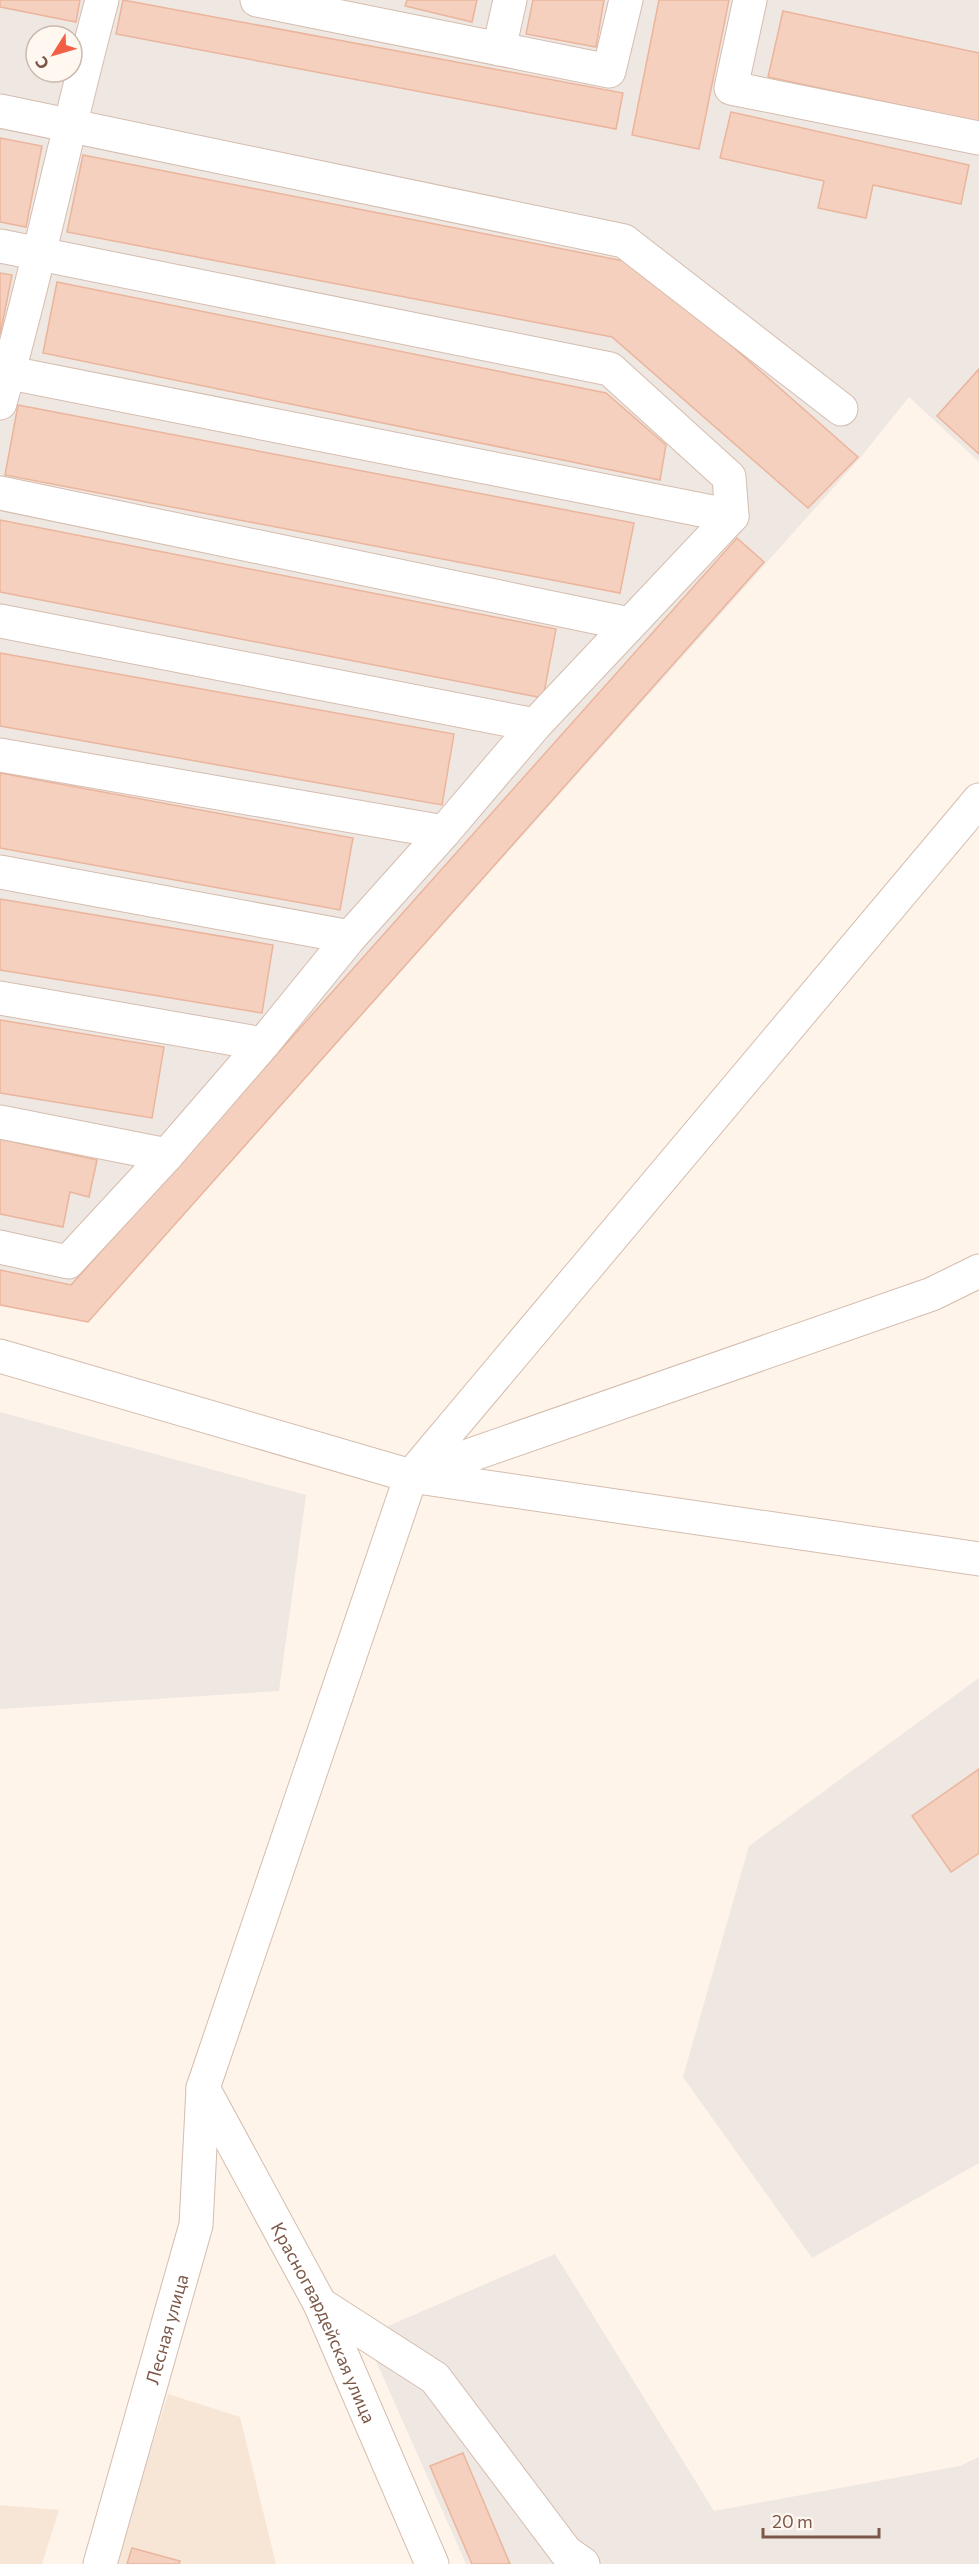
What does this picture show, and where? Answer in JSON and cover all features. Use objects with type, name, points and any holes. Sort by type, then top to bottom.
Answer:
[{"type":"street","points":[[0,404],[4,372],[40,254],[69,125],[102,0]]},
{"type":"street","points":[[258,0],[379,12],[499,49],[609,71],[626,0]]},
{"type":"street","points":[[499,49],[510,0]]},
{"type":"street","points":[[750,0],[731,88],[979,138]]},
{"type":"street","points":[[0,111],[624,241],[841,409]]},
{"type":"street","points":[[0,246],[610,369],[729,477],[732,516],[535,725],[350,937],[263,1044],[167,1155],[68,1262],[0,1247]]},
{"type":"street","points":[[4,372],[732,516]]},
{"type":"street","points":[[0,493],[629,624]]},
{"type":"street","points":[[0,621],[535,725]]},
{"type":"street","points":[[0,755],[444,832]]},
{"type":"street","points":[[411,1476],[979,800]]},
{"type":"street","points":[[0,872],[350,937]]},
{"type":"street","points":[[0,998],[263,1044]]},
{"type":"street","points":[[0,1122],[167,1155]]},
{"type":"street","points":[[411,1476],[932,1294],[979,1271]]},
{"type":"street","points":[[0,1356],[411,1476],[979,1558]]},
{"type":"street","name":"Лесная улица","points":[[100,2564],[196,2225],[203,2088],[411,1476]]},
{"type":"street","name":"Красногвардейская улица","points":[[203,2088],[320,2304],[432,2564]]},
{"type":"street","points":[[320,2304],[435,2378],[566,2552],[583,2564]]},
{"type":"shaded area","points":[[0,0],[979,0],[979,462],[909,397],[860,458],[88,1322],[0,1305]]},
{"type":"shaded area","points":[[0,1412],[306,1495],[279,1691],[0,1709]]},
{"type":"shaded area","points":[[979,1678],[979,2163],[812,2258],[683,2077],[749,1846]]},
{"type":"shaded area","points":[[555,2254],[714,2511],[960,2466],[979,2457],[979,2564],[466,2564],[365,2336]]},
{"type":"shaded area","points":[[168,2394],[240,2417],[276,2564],[115,2564]]},
{"type":"shaded area","points":[[0,2505],[59,2510],[42,2564],[0,2564]]},
{"type":"building","points":[[0,0],[80,0],[76,22],[0,7]]},
{"type":"building","points":[[123,0],[623,93],[616,129],[116,34]]},
{"type":"building","points":[[407,0],[477,0],[472,22],[405,6]]},
{"type":"building","points":[[533,0],[604,0],[596,47],[526,34]]},
{"type":"building","points":[[659,0],[729,0],[699,149],[632,135]]},
{"type":"building","points":[[783,11],[979,53],[979,122],[768,77]]},
{"type":"building","points":[[731,112],[969,165],[961,204],[873,185],[866,218],[818,208],[824,181],[720,158]]},
{"type":"building","points":[[0,138],[42,146],[26,227],[0,222]]},
{"type":"building","points":[[83,155],[639,264],[858,457],[808,508],[612,337],[67,232]]},
{"type":"building","points":[[0,273],[12,275],[0,335]]},
{"type":"building","points":[[57,282],[606,393],[666,445],[660,480],[43,353]]},
{"type":"building","points":[[979,369],[979,454],[937,416]]},
{"type":"building","points":[[18,405],[634,523],[620,593],[5,475]]},
{"type":"building","points":[[0,520],[556,629],[543,698],[0,592]]},
{"type":"building","points":[[737,538],[764,562],[88,1322],[0,1305],[0,1270],[71,1285]]},
{"type":"building","points":[[0,653],[454,734],[442,805],[0,726]]},
{"type":"building","points":[[0,773],[353,838],[340,910],[0,848]]},
{"type":"building","points":[[0,899],[273,945],[262,1013],[0,970]]},
{"type":"building","points":[[0,1020],[164,1047],[152,1118],[0,1093]]},
{"type":"building","points":[[0,1139],[97,1160],[89,1197],[70,1192],[63,1227],[0,1214]]},
{"type":"building","points":[[979,1769],[979,1853],[951,1872],[912,1816]]},
{"type":"building","points":[[463,2453],[510,2564],[472,2564],[430,2466]]},
{"type":"building","points":[[132,2548],[180,2561],[179,2564],[127,2564]]}]
